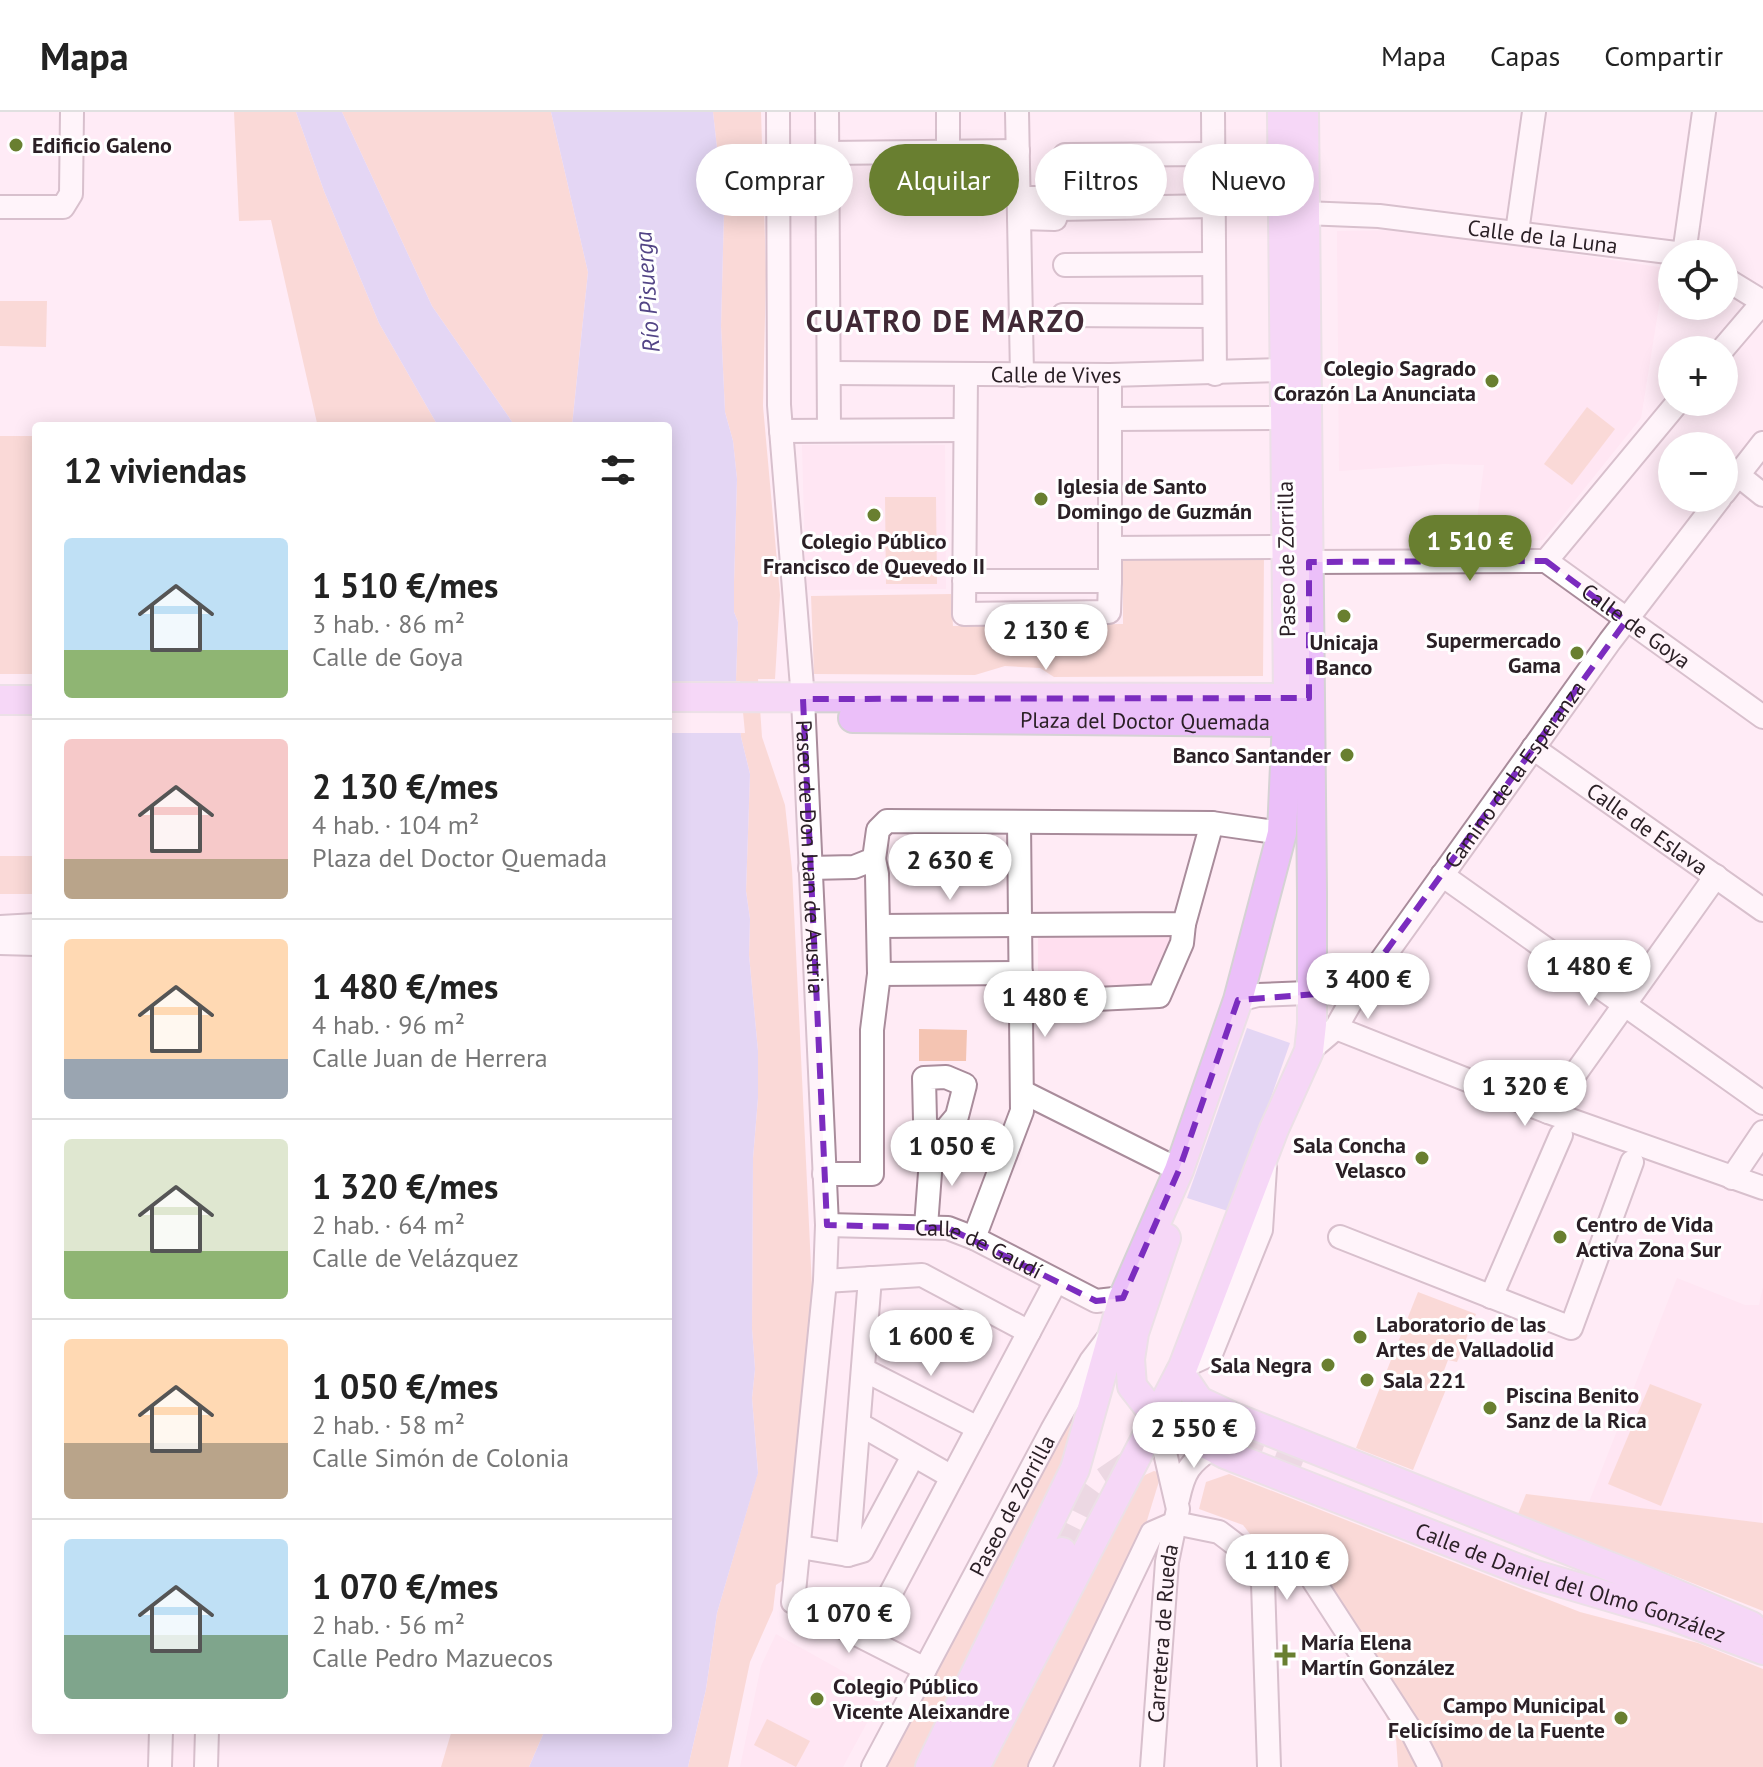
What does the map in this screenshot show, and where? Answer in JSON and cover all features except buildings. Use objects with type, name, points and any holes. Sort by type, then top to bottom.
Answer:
[{"type":"main road","name":"Paseo de Zorrilla","points":[[1282,112],[1284,418],[1298,555]]},
{"type":"main road","name":"Paseo de Zorrilla","points":[[1304,112],[1304,144]]},
{"type":"main road","name":"Paseo de Zorrilla","points":[[930,1767],[1075,1469],[1123,1298],[1179,1170],[1238,1000],[1282,833],[1294,710],[1304,216]]},
{"type":"main road","points":[[672,697],[770,708]]},
{"type":"main road","points":[[0,700],[32,700]]},
{"type":"main road","name":"Plaza del Doctor Quemada","points":[[770,708],[1294,710]]},
{"type":"main road","points":[[672,717],[770,708]]},
{"type":"main road","name":"Paseo de Zorrilla","points":[[975,1767],[1181,1370],[1309,1051],[1312,994],[1294,710]]},
{"type":"main road","name":"Paseo de Zorrilla","points":[[1157,1418],[1132,1386],[1130,1359],[1134,1333],[1211,1107],[1209,1084]]},
{"type":"main road","name":"Calle de Daniel del Olmo González","points":[[1181,1370],[1199,1401],[1231,1416],[1763,1630]]},
{"type":"main road","name":"Calle de Daniel del Olmo González","points":[[1157,1418],[1213,1447],[1529,1573],[1665,1613],[1763,1650]]},
{"type":"main road","points":[[1305,1467],[1531,1557],[1689,1608],[1718,1612]]},
{"type":"main road","points":[[952,1767],[1062,1552]]},
{"type":"street","points":[[0,207],[63,207],[71,194],[72,112]]},
{"type":"street","name":"Paseo de Don Juan de Austria","points":[[778,112],[781,431],[804,708],[827,1225],[825,1281],[793,1602],[867,1638]]},
{"type":"street","points":[[827,112],[827,144]]},
{"type":"street","points":[[948,112],[948,144]]},
{"type":"street","points":[[1017,112],[1018,144]]},
{"type":"street","points":[[1213,112],[1214,144]]},
{"type":"street","points":[[1517,232],[1534,112]]},
{"type":"street","points":[[1686,240],[1704,112]]},
{"type":"street","points":[[1022,375],[1019,208],[1055,198],[1058,209],[1183,207]]},
{"type":"street","name":"Calle de la Luna","points":[[1314,213],[1379,216],[1658,251]]},
{"type":"street","points":[[828,216],[829,429]]},
{"type":"street","points":[[1214,216],[1215,374]]},
{"type":"street","points":[[1065,265],[1214,264]]},
{"type":"street","points":[[1734,336],[1763,302],[1738,287]]},
{"type":"street","points":[[1063,315],[1214,316]]},
{"type":"street","name":"Calle de Vives","points":[[830,373],[1110,375],[1284,370]]},
{"type":"street","points":[[966,375],[964,614],[1109,612],[1110,375]]},
{"type":"street","points":[[1110,548],[1546,561],[1666,416]]},
{"type":"street","points":[[1111,419],[1284,418]]},
{"type":"street","points":[[781,431],[965,430]]},
{"type":"street","points":[[1738,475],[1763,443]]},
{"type":"street","points":[[1738,486],[1763,495]]},
{"type":"street","name":"Camino de la Esperanza","points":[[1309,1051],[1336,1028],[1357,991],[1626,621],[1709,512]]},
{"type":"street","name":"Calle de Goya","points":[[1546,561],[1763,717]]},
{"type":"street","points":[[964,581],[1110,581]]},
{"type":"street","name":"Calle de Eslava","points":[[1533,748],[1763,910]]},
{"type":"street","points":[[824,1174],[872,1174],[872,1030],[879,974],[874,859],[878,830],[887,821],[1212,823],[1282,833]]},
{"type":"street","points":[[974,1238],[1022,1111],[1019,823]]},
{"type":"street","points":[[1054,1001],[1159,996],[1182,943],[1184,924],[1212,823]]},
{"type":"street","points":[[810,868],[854,867],[874,859]]},
{"type":"street","points":[[1442,875],[1763,1103]]},
{"type":"street","points":[[1548,1112],[1716,876]]},
{"type":"street","points":[[0,917],[32,918]]},
{"type":"street","points":[[879,926],[1184,924]]},
{"type":"street","points":[[0,927],[32,925]]},
{"type":"street","points":[[0,943],[32,944]]},
{"type":"street","points":[[879,974],[1021,973]]},
{"type":"street","points":[[1238,1000],[1258,995],[1357,991]]},
{"type":"street","points":[[1336,1028],[1548,1112],[1763,1188]]},
{"type":"street","points":[[1023,1092],[1179,1170]]},
{"type":"street","points":[[1732,1178],[1763,1132]]},
{"type":"street","points":[[1491,1297],[1561,1135]]},
{"type":"street","points":[[926,1226],[932,1146]]},
{"type":"street","points":[[1340,1237],[1571,1328],[1632,1162]]},
{"type":"street","name":"Calle de Gaudí","points":[[827,1225],[948,1228],[974,1238],[1096,1301],[1123,1298]]},
{"type":"street","points":[[825,1281],[922,1275],[1029,1332]]},
{"type":"street","points":[[848,1555],[870,1278]]},
{"type":"street","points":[[925,1669],[867,1638],[1056,1281]]},
{"type":"street","name":"Paseo de Zorrilla","points":[[873,1767],[1052,1430],[1091,1361],[1112,1332]]},
{"type":"street","points":[[864,1370],[978,1428]]},
{"type":"street","name":"Carretera de Rueda","points":[[1157,1418],[1178,1500]]},
{"type":"street","points":[[859,1424],[952,1477]]},
{"type":"street","name":"Carretera de Rueda","points":[[1152,1767],[1167,1562],[1178,1500],[1183,1474],[1213,1447]]},
{"type":"street","points":[[800,1547],[848,1555],[862,1551],[913,1456]]},
{"type":"street","points":[[1040,1767],[1152,1533],[1175,1523],[1219,1532],[1244,1551],[1263,1583],[1269,1767]]},
{"type":"street","points":[[1129,1578],[1167,1562]]},
{"type":"street","points":[[1306,1569],[1413,1734],[1430,1767]]},
{"type":"street","points":[[160,1767],[161,1734]]},
{"type":"street","points":[[206,1767],[207,1734]]},
{"type":"highlighted area","points":[[1546,561],[1626,621],[1357,991],[1238,1000],[1179,1170],[1123,1298],[1096,1301],[948,1228],[827,1225],[803,699],[1309,698],[1309,562]]},
{"type":"shaded area","points":[[234,112],[296,112],[324,191],[379,323],[436,422],[317,422],[271,220],[239,221]]},
{"type":"shaded area","points":[[342,112],[551,112],[588,272],[572,422],[512,422],[432,306]]},
{"type":"shaded area","points":[[713,112],[761,112],[762,144],[717,144]]},
{"type":"shaded area","points":[[724,216],[764,216],[763,406],[780,595],[775,679],[758,679],[762,737],[785,805],[792,869],[812,1287],[791,1521],[782,1581],[776,1585],[773,1610],[750,1662],[728,1767],[688,1767],[706,1689],[717,1613],[758,1472],[752,1398],[755,1369],[752,1329],[753,1158],[758,1051],[746,891],[750,774],[741,737],[736,679],[738,622],[734,612],[734,582],[737,479],[733,441],[725,412],[721,326]]},
{"type":"shaded area","name":"Colegio Sagrado Corazón La Anunciata","points":[[1412,230],[1658,267],[1658,312],[1641,418],[1543,540],[1474,544],[1484,465],[1444,464],[1339,471],[1337,231]]},
{"type":"shaded area","points":[[0,301],[47,301],[46,347],[0,346]]},
{"type":"shaded area","points":[[1587,407],[1615,429],[1572,485],[1544,464]]},
{"type":"shaded area","points":[[0,436],[32,436],[32,674],[0,674]]},
{"type":"shaded area","name":"Colegio Público Francisco de Quevedo II","points":[[802,445],[945,445],[946,589],[806,590]]},
{"type":"shaded area","points":[[885,497],[936,497],[937,584],[886,584]]},
{"type":"shaded area","points":[[1264,556],[1263,676],[1054,677],[1040,668],[1005,666],[975,675],[814,674],[811,596],[951,594],[953,626],[1123,624],[1123,557]]},
{"type":"shaded area","points":[[0,856],[32,856],[32,894],[0,894]]},
{"type":"shaded area","points":[[1168,931],[1189,949],[1180,977],[1176,976],[1157,989],[1038,992],[1038,932]]},
{"type":"shaded area","points":[[919,1029],[967,1030],[966,1061],[919,1061]]},
{"type":"shaded area","points":[[1677,1278],[1745,1305],[1759,1305],[1763,1287],[1762,1523],[1589,1502]]},
{"type":"shaded area","points":[[1418,1292],[1476,1314],[1457,1362],[1448,1360],[1439,1384],[1447,1387],[1413,1470],[1356,1448]]},
{"type":"shaded area","points":[[1650,1384],[1702,1404],[1661,1506],[1608,1484]]},
{"type":"shaded area","points":[[1084,1396],[1077,1439],[915,1767],[879,1767],[1051,1446]]},
{"type":"shaded area","points":[[1154,1471],[1160,1478],[1141,1540],[1036,1767],[991,1767],[1136,1486],[1145,1475]]},
{"type":"shaded area","points":[[1229,1474],[1580,1612],[1698,1643],[1763,1669],[1763,1767],[1398,1767],[1396,1738],[1322,1579],[1272,1562],[1243,1525],[1199,1509],[1206,1482]]},
{"type":"shaded area","points":[[1526,1494],[1763,1523],[1763,1611],[1518,1514]]},
{"type":"shaded area","name":"Colegio Público Vicente Aleixandre","points":[[776,1634],[855,1678],[854,1682],[859,1684],[861,1681],[883,1693],[843,1767],[740,1767],[761,1666]]},
{"type":"shaded area","points":[[767,1719],[810,1741],[796,1767],[754,1745]]},
{"type":"shaded area","points":[[451,1734],[543,1734],[529,1767],[441,1767]]},
{"type":"water","points":[[296,112],[342,112],[432,306],[512,422],[436,422],[379,323],[324,191]]},
{"type":"water","name":"Río Pisuerga","points":[[551,112],[713,112],[717,144],[696,144],[696,216],[724,216],[721,326],[725,412],[733,441],[737,479],[734,582],[734,612],[738,622],[736,679],[741,737],[750,774],[746,891],[758,1051],[753,1158],[752,1329],[755,1369],[752,1398],[758,1473],[717,1613],[706,1689],[688,1767],[529,1767],[543,1734],[672,1734],[672,422],[572,422],[588,272]]},
{"type":"water","points":[[1247,1028],[1290,1043],[1231,1212],[1187,1198]]},
{"type":"pier","points":[[672,681],[740,681],[745,733],[672,733]]},
{"type":"tunnel","points":[[1194,1440],[1235,1441],[1305,1467]]},
{"type":"tunnel","points":[[1062,1552],[1099,1485],[1140,1457]]},
{"type":"place","name":"Edificio Galeno","points":[[16,145]]},
{"type":"place","name":"Colegio Sagrado Corazón La Anunciata","points":[[1492,381]]},
{"type":"place","name":"Iglesia de Santo Domingo de Guzmán","points":[[1041,499]]},
{"type":"place","name":"Colegio Público Francisco de Quevedo II","points":[[874,515]]},
{"type":"place","name":"Unicaja Banco","points":[[1344,616]]},
{"type":"place","name":"Supermercado Gama","points":[[1577,653]]},
{"type":"place","name":"Banco Santander","points":[[1347,755]]},
{"type":"place","name":"Sala Concha Velasco","points":[[1422,1158]]},
{"type":"place","name":"Centro de Vida Activa Zona Sur","points":[[1560,1237]]},
{"type":"place","name":"Laboratorio de las Artes de Valladolid","points":[[1360,1337]]},
{"type":"place","name":"Sala Negra","points":[[1328,1365]]},
{"type":"place","name":"Sala 221","points":[[1367,1380]]},
{"type":"place","name":"Piscina Benito Sanz de la Rica","points":[[1490,1408]]},
{"type":"place","name":"María Elena Martín González","points":[[1285,1655]]},
{"type":"place","name":"Colegio Público Vicente Aleixandre","points":[[817,1699]]},
{"type":"place","name":"Campo Municipal Felicísimo de la Fuente","points":[[1621,1718]]},
{"type":"district","name":"CUATRO DE MARZO","points":[[946,320]]}]
